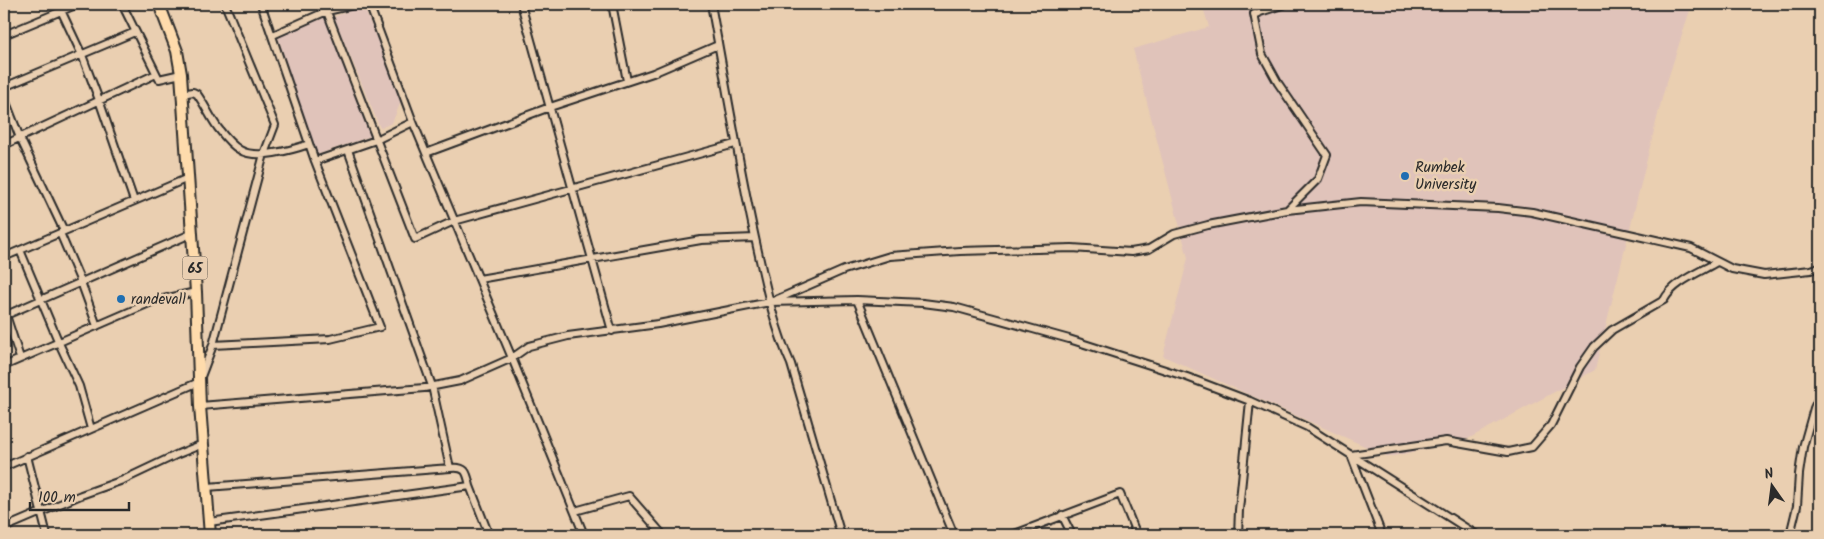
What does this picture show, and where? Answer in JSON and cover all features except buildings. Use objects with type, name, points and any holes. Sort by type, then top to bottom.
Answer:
[{"type":"main road","name":"65","points":[[159,4],[177,51],[181,74],[193,233],[200,406],[210,535]]},
{"type":"street","points":[[58,4],[82,55],[134,201]]},
{"type":"street","points":[[4,35],[78,4]]},
{"type":"street","points":[[122,4],[159,79],[181,74]]},
{"type":"street","points":[[4,467],[199,382],[213,345],[264,154],[275,125],[224,4]]},
{"type":"street","points":[[213,345],[330,339],[380,327],[315,161],[261,4]]},
{"type":"street","points":[[324,4],[415,239],[454,221],[735,144]]},
{"type":"street","points":[[273,35],[326,11],[358,4]]},
{"type":"street","points":[[369,4],[413,122],[584,535]]},
{"type":"street","points":[[521,4],[612,331]]},
{"type":"street","points":[[612,4],[627,80]]},
{"type":"street","points":[[711,4],[735,144],[770,302],[780,340],[791,364],[841,535]]},
{"type":"street","points":[[1259,13],[1265,4]]},
{"type":"street","points":[[1285,4],[1254,14],[1262,54],[1278,84],[1327,155],[1318,179],[1287,210]]},
{"type":"street","points":[[4,87],[136,32]]},
{"type":"street","points":[[426,153],[550,107],[627,80],[653,73],[718,45]]},
{"type":"street","points":[[4,145],[156,74]]},
{"type":"street","points":[[182,94],[194,92],[197,94],[217,127],[240,151],[249,154],[264,154],[293,150],[309,144]]},
{"type":"street","points":[[4,97],[62,232],[97,326]]},
{"type":"street","points":[[315,161],[376,140],[413,122]]},
{"type":"street","points":[[348,150],[432,386],[450,468]]},
{"type":"street","points":[[4,257],[188,178]]},
{"type":"street","points":[[770,302],[844,270],[890,256],[960,251],[1072,248],[1131,252],[1149,248],[1174,234],[1208,225],[1287,210],[1360,202],[1498,208],[1532,212],[1691,248],[1732,270],[1764,275],[1811,270],[1820,267]]},
{"type":"street","points":[[20,358],[4,313],[41,299],[193,233]]},
{"type":"street","points":[[479,279],[701,240],[755,238]]},
{"type":"street","points":[[20,250],[79,386],[91,429]]},
{"type":"street","points":[[1351,455],[1446,441],[1508,452],[1532,447],[1551,425],[1573,381],[1594,347],[1612,330],[1664,300],[1667,293],[1688,278],[1717,262]]},
{"type":"street","points":[[4,366],[154,301],[196,292]]},
{"type":"street","points":[[200,406],[432,386],[460,381],[512,358],[528,346],[568,336],[658,324],[770,302],[857,300],[922,303],[954,308],[1096,347],[1250,401],[1307,427],[1477,535]]},
{"type":"street","points":[[857,300],[954,535]]},
{"type":"street","points":[[1790,535],[1797,506],[1802,446],[1820,395]]},
{"type":"street","points":[[1238,535],[1250,401]]},
{"type":"street","points":[[4,528],[81,495],[123,480],[203,444]]},
{"type":"street","points":[[1351,455],[1382,535]]},
{"type":"street","points":[[28,456],[40,513],[47,535]]},
{"type":"street","points":[[207,487],[458,467],[464,470],[467,475],[489,535]]},
{"type":"street","points":[[209,522],[470,486]]},
{"type":"street","points":[[1012,535],[1120,494],[1136,535]]},
{"type":"street","points":[[575,512],[629,496],[663,535]]},
{"type":"street","points":[[1062,515],[1072,535]]},
{"type":"shaded area","name":"Rumbek University","points":[[1202,4],[1692,4],[1663,94],[1595,370],[1464,441],[1389,457],[1163,356],[1188,258],[1133,49],[1209,27]]},
{"type":"shaded area","points":[[363,5],[402,99],[392,123],[380,128],[334,17]]},
{"type":"shaded area","points":[[326,17],[374,135],[316,155],[278,37]]},
{"type":"place","name":"Rumbek University","points":[[1405,176]]},
{"type":"place","name":"randevall","points":[[121,299]]}]
